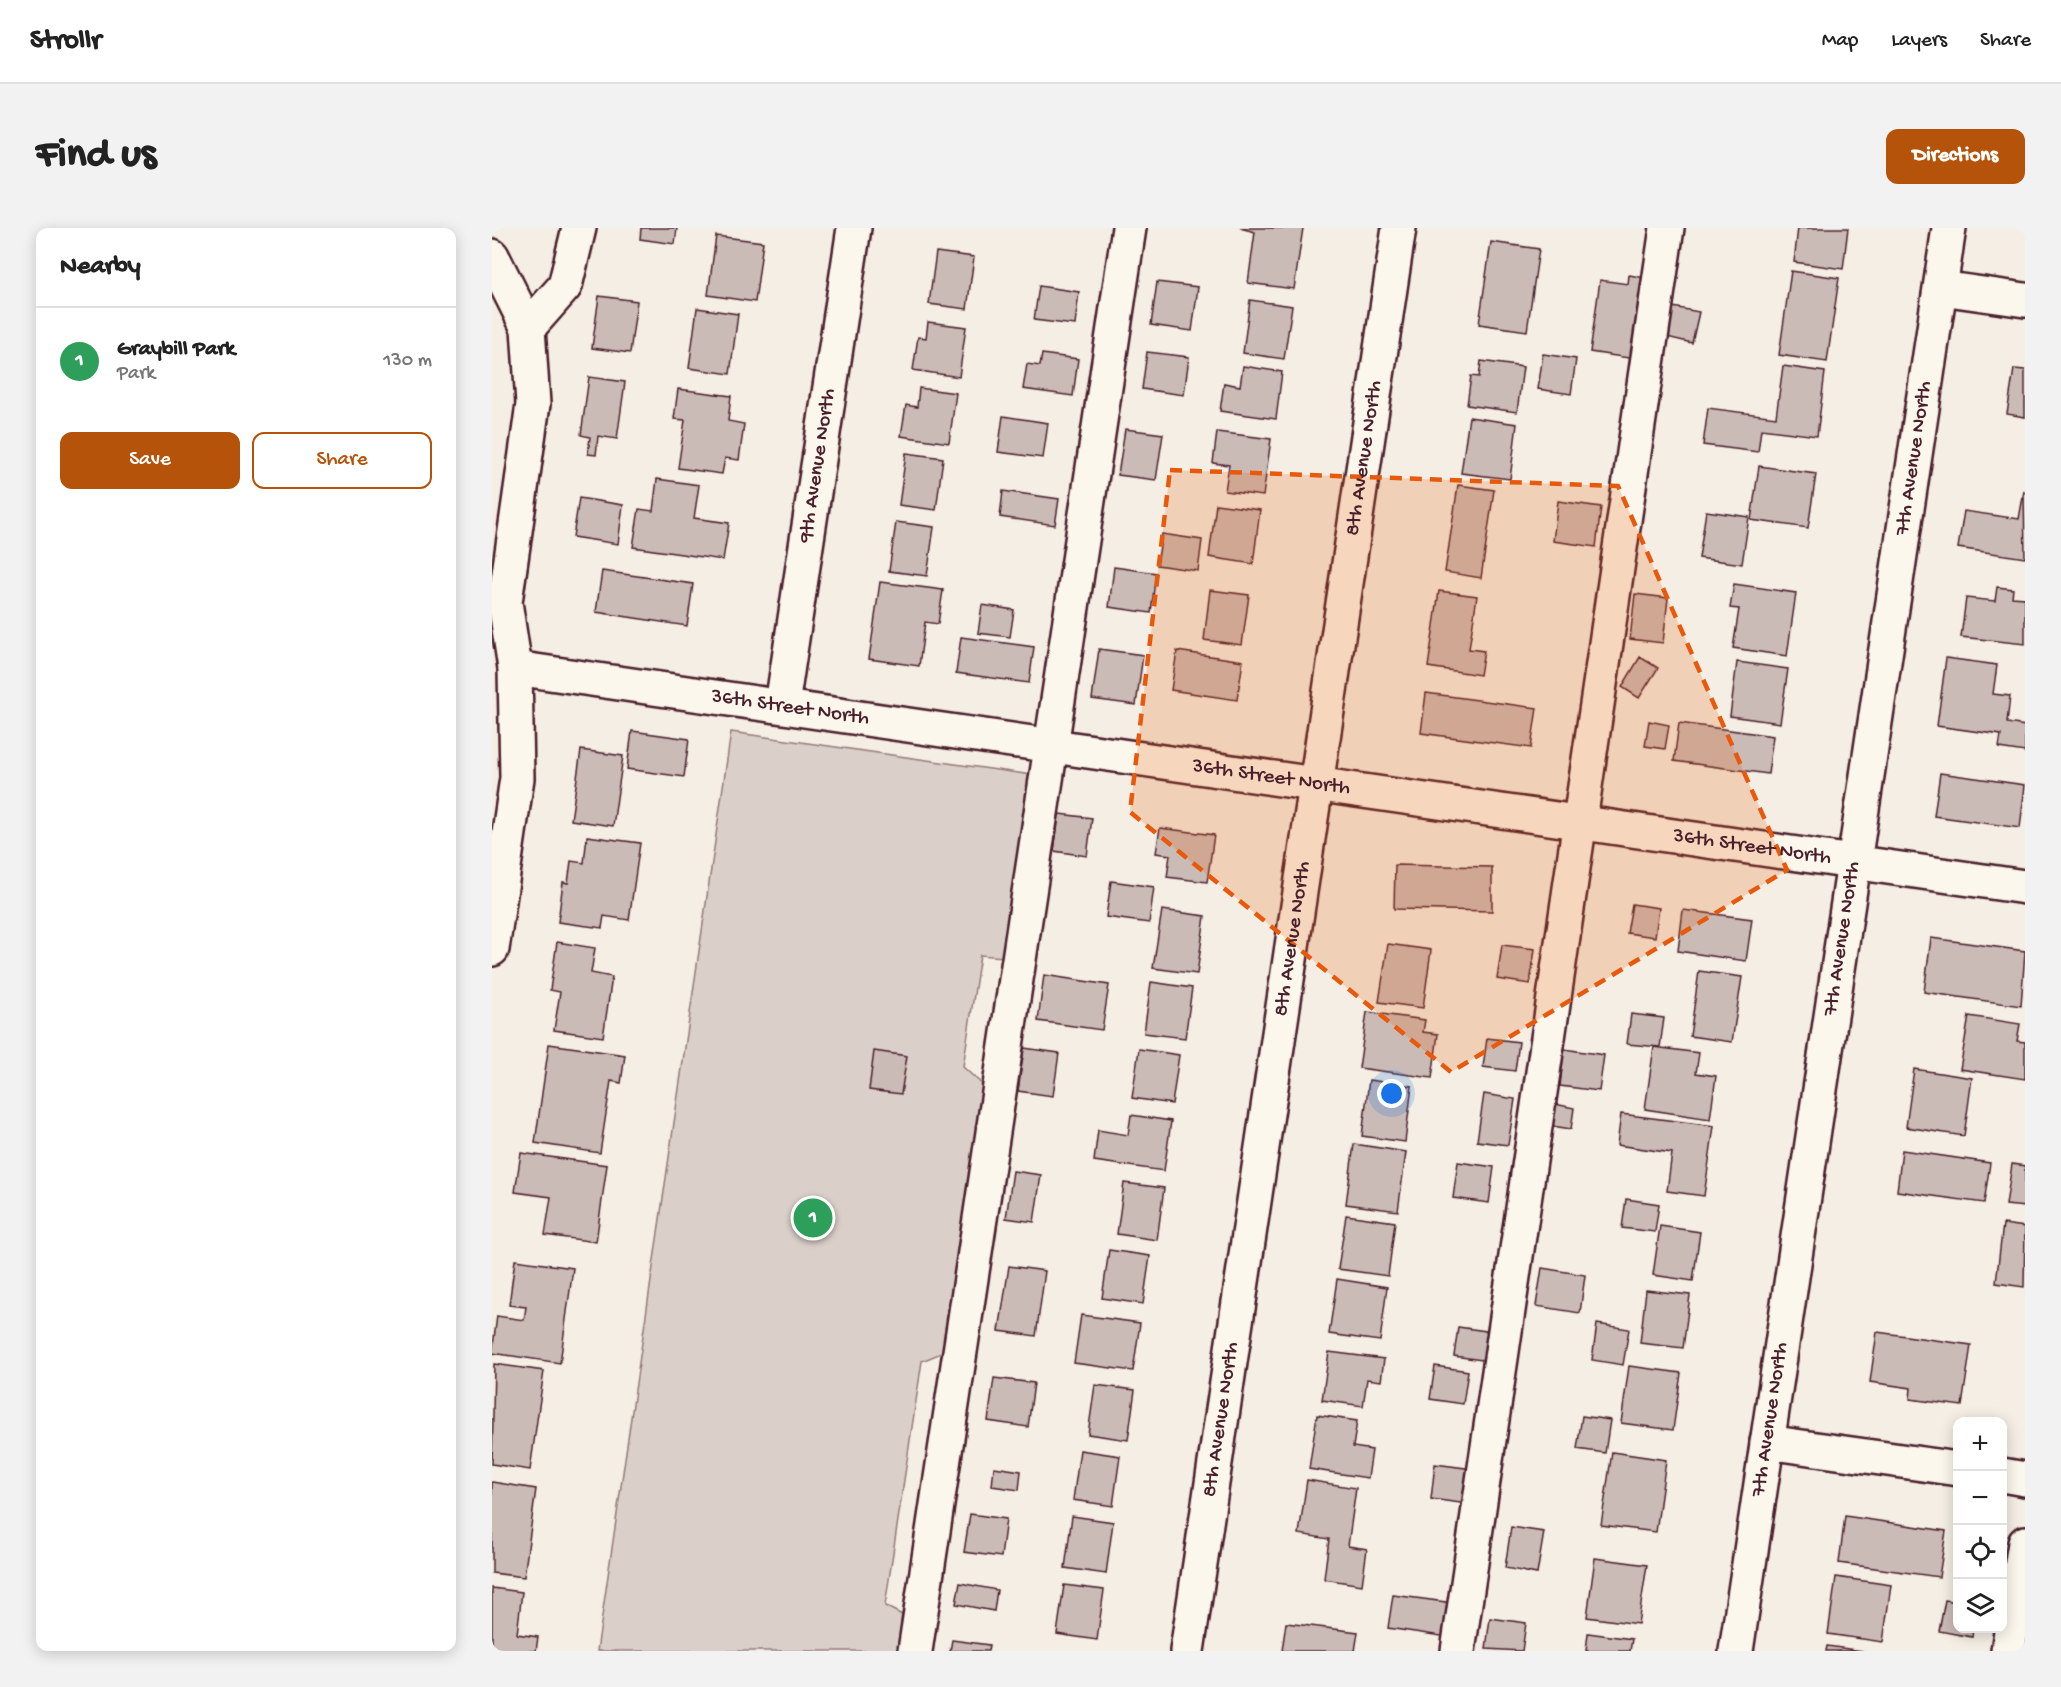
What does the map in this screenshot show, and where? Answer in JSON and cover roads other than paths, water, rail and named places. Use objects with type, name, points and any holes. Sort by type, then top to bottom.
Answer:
[{"type":"street","points":[[528,328],[565,286],[579,228]]},
{"type":"street","name":"9th Avenue North","points":[[782,705],[854,228]]},
{"type":"street","points":[[915,1651],[1129,228]]},
{"type":"street","name":"8th Avenue North","points":[[1187,1651],[1399,228]]},
{"type":"street","points":[[1458,1651],[1667,228]]},
{"type":"street","name":"7th Avenue North","points":[[1736,1651],[1949,228]]},
{"type":"street","points":[[492,256],[528,328],[533,404],[505,602],[515,668],[518,778],[492,949]]},
{"type":"street","points":[[1941,288],[2025,300]]},
{"type":"street","name":"36th Street North","points":[[515,668],[782,705],[1051,747],[1316,782],[2025,887]]},
{"type":"street","points":[[1767,1442],[1953,1468]]},
{"type":"street","points":[[2007,1476],[2025,1479]]},
{"type":"street","points":[[2008,1651],[2025,1543]]},
{"type":"place","name":"Graybill Park","points":[[813,1218]]}]
